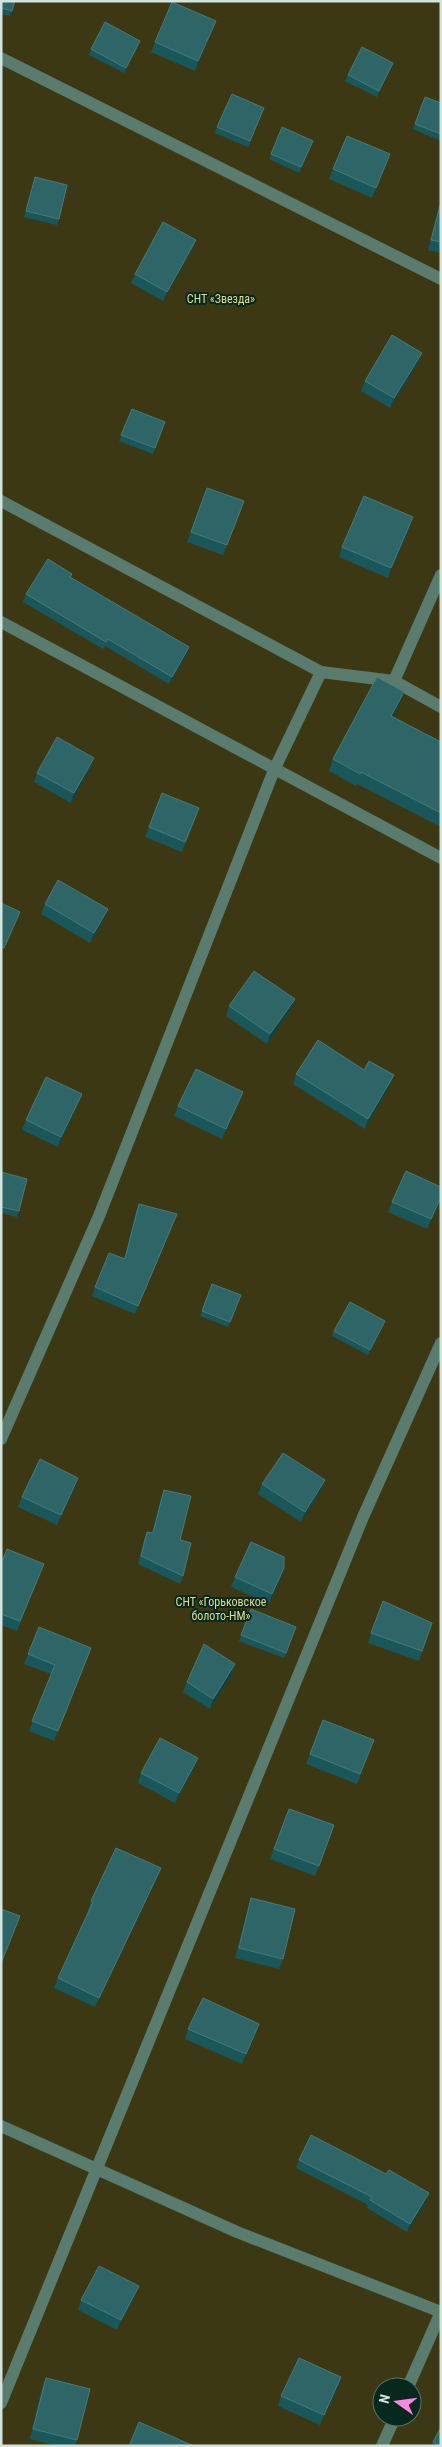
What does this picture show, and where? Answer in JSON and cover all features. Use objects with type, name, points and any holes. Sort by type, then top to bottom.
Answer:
[{"type":"street","points":[[1,58],[441,279]]},
{"type":"street","points":[[1,501],[321,672],[394,681],[441,707]]},
{"type":"street","points":[[394,681],[441,575]]},
{"type":"street","points":[[1,622],[441,858]]},
{"type":"street","points":[[1,1439],[99,1216],[274,770],[321,672]]},
{"type":"street","points":[[1,2403],[363,1517],[441,1344]]},
{"type":"street","points":[[1,2126],[237,2232],[441,2312],[412,2377]]},
{"type":"street","points":[[382,2446],[391,2427]]},
{"type":"green space","name":"СНТ «Горьковское болото-НМ»","points":[[1,1],[441,1],[441,2446],[1,2446]]},
{"type":"building","points":[[1,1],[15,1],[12,11],[1,8]]},
{"type":"building","points":[[172,2],[216,21],[198,61],[155,42]]},
{"type":"building","points":[[105,22],[140,41],[126,68],[91,49]]},
{"type":"building","points":[[362,47],[393,63],[379,91],[348,75]]},
{"type":"building","points":[[232,94],[264,108],[250,141],[217,127]]},
{"type":"building","points":[[425,97],[441,103],[441,134],[415,124]]},
{"type":"building","points":[[282,127],[313,141],[301,167],[271,154]]},
{"type":"building","points":[[347,136],[390,154],[376,188],[333,169]]},
{"type":"building","points":[[35,177],[67,185],[59,219],[26,211]]},
{"type":"building","points":[[441,202],[441,242],[431,240]]},
{"type":"building","points":[[163,222],[196,240],[167,292],[135,274]]},
{"type":"building","points":[[392,335],[422,353],[394,398],[365,381]]},
{"type":"building","points":[[132,409],[165,422],[155,448],[121,435]]},
{"type":"building","points":[[207,488],[244,501],[227,545],[191,532]]},
{"type":"building","points":[[364,496],[413,517],[391,568],[342,547]]},
{"type":"building","points":[[48,559],[72,574],[70,577],[189,647],[172,677],[108,639],[106,642],[26,594]]},
{"type":"building","points":[[377,677],[404,692],[391,716],[441,742],[441,813],[333,759]]},
{"type":"building","points":[[57,737],[94,758],[74,793],[37,773]]},
{"type":"building","points":[[162,793],[199,808],[185,842],[149,827]]},
{"type":"building","points":[[58,880],[108,909],[94,933],[45,904]]},
{"type":"building","points":[[1,903],[20,912],[4,948],[1,947]]},
{"type":"building","points":[[254,971],[295,999],[270,1034],[229,1006]]},
{"type":"building","points":[[318,1040],[364,1070],[369,1061],[394,1075],[368,1119],[296,1074]]},
{"type":"building","points":[[196,1069],[243,1092],[226,1129],[178,1106]]},
{"type":"building","points":[[46,1077],[82,1094],[61,1137],[26,1120]]},
{"type":"building","points":[[406,1171],[441,1187],[441,1197],[431,1219],[392,1202]]},
{"type":"building","points":[[1,1172],[27,1179],[19,1211],[1,1207]]},
{"type":"building","points":[[139,1204],[177,1214],[138,1306],[95,1287],[109,1253],[125,1259]]},
{"type":"building","points":[[212,1284],[241,1295],[230,1322],[202,1311]]},
{"type":"building","points":[[350,1302],[385,1321],[370,1350],[334,1331]]},
{"type":"building","points":[[283,1453],[325,1480],[305,1512],[262,1484]]},
{"type":"building","points":[[40,1459],[78,1478],[61,1515],[22,1497]]},
{"type":"building","points":[[164,1490],[191,1496],[180,1540],[191,1543],[183,1576],[141,1556],[147,1532],[153,1533]]},
{"type":"building","points":[[251,1542],[284,1557],[284,1568],[272,1594],[235,1577]]},
{"type":"building","points":[[7,1549],[44,1564],[20,1621],[1,1614],[1,1564]]},
{"type":"building","points":[[383,1601],[432,1623],[422,1651],[371,1633]]},
{"type":"building","points":[[251,1609],[296,1627],[286,1653],[241,1635]]},
{"type":"building","points":[[39,1627],[91,1648],[58,1731],[32,1721],[55,1665],[28,1654]]},
{"type":"building","points":[[204,1644],[235,1664],[213,1699],[187,1682]]},
{"type":"building","points":[[323,1720],[374,1740],[360,1774],[310,1754]]},
{"type":"building","points":[[160,1738],[198,1758],[179,1793],[141,1773]]},
{"type":"building","points":[[289,1809],[334,1825],[319,1866],[274,1849]]},
{"type":"building","points":[[116,1848],[161,1868],[99,1998],[58,1978]]},
{"type":"building","points":[[251,1898],[295,1909],[283,1959],[239,1948]]},
{"type":"building","points":[[1,1909],[20,1916],[2,1961],[1,1961]]},
{"type":"building","points":[[203,1998],[259,2024],[246,2054],[188,2029]]},
{"type":"building","points":[[311,2135],[386,2174],[389,2170],[429,2193],[410,2224],[370,2200],[372,2197],[299,2160]]},
{"type":"building","points":[[99,2266],[139,2286],[121,2320],[81,2300]]},
{"type":"building","points":[[299,2358],[341,2377],[324,2415],[281,2396]]},
{"type":"building","points":[[46,2378],[90,2389],[77,2440],[33,2429]]},
{"type":"building","points":[[139,2422],[194,2446],[129,2446]]},
{"type":"building","points":[[441,2427],[441,2446],[440,2446],[433,2442]]},
{"type":"park label","name":"СНТ «Звезда»","points":[[221,299]]}]
